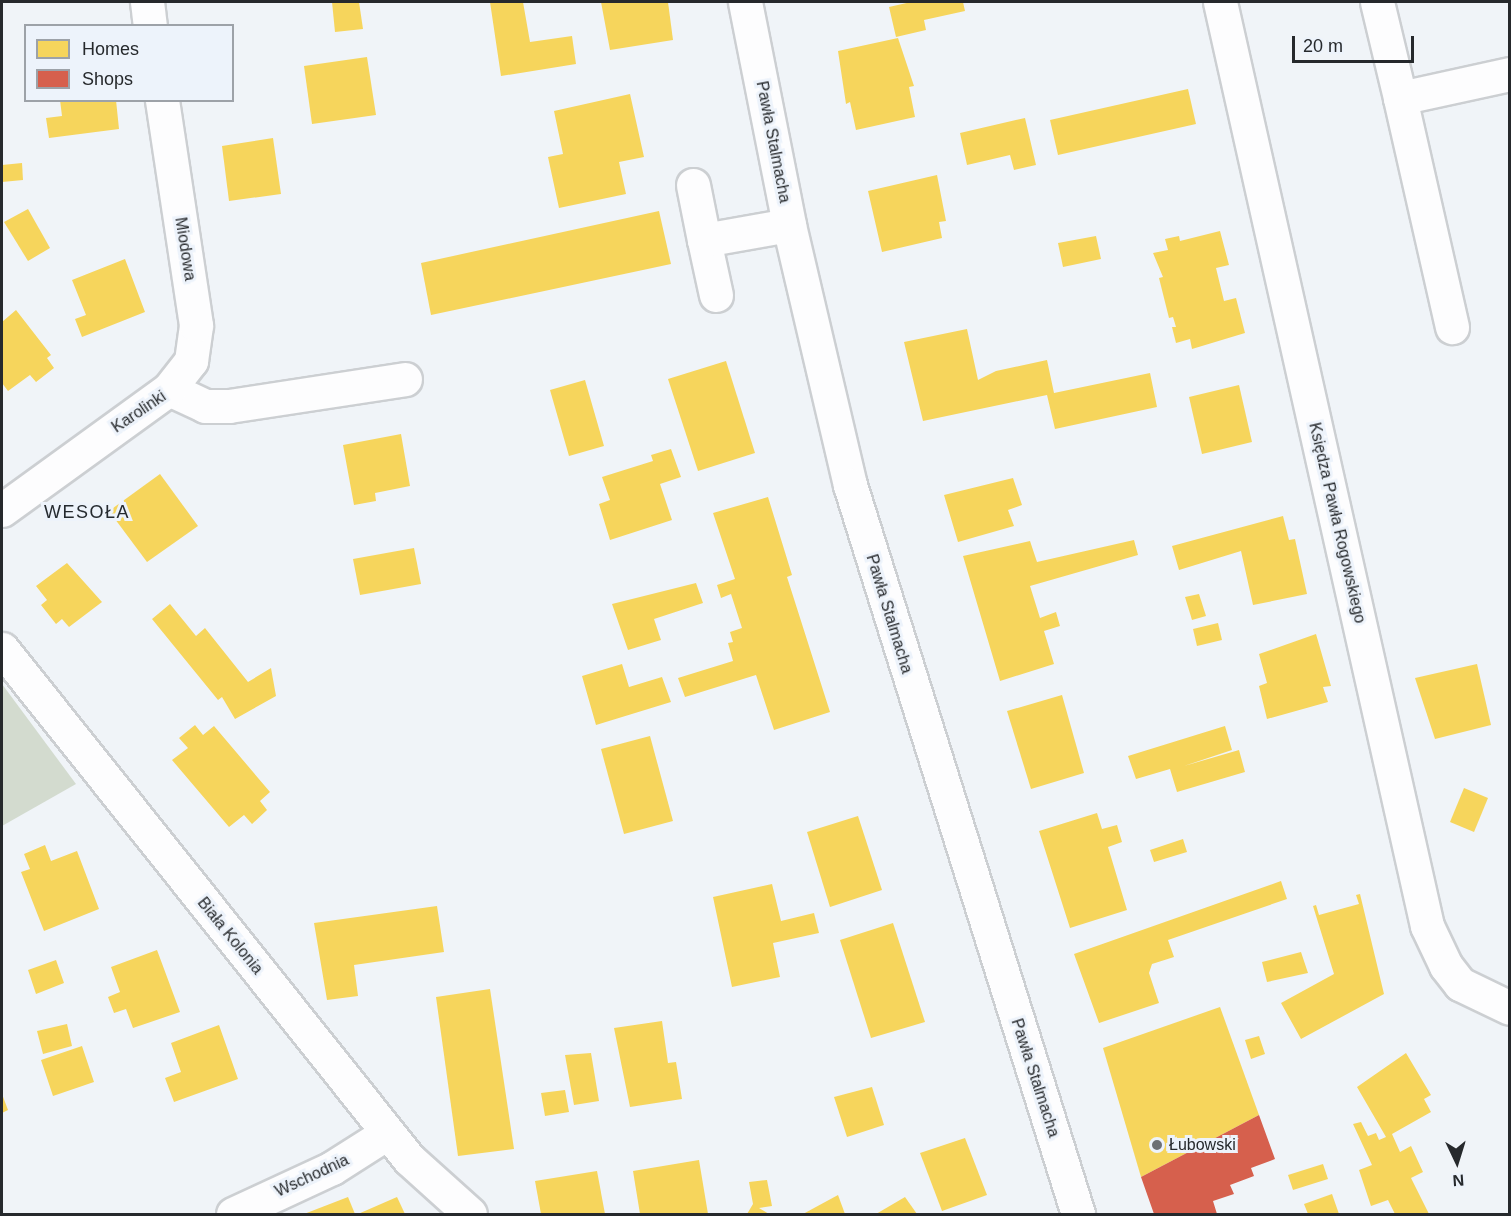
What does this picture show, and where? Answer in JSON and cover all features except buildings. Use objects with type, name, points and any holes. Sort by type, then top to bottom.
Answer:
[{"type":"street","points":[[147,2],[150,24]]},
{"type":"street","name":"Pawła Stalmacha","points":[[745,2],[789,225],[850,486],[1078,1215]]},
{"type":"street","name":"Księdza Pawła Rogowskiego","points":[[1220,2],[1427,926],[1440,956],[1460,984],[1509,1008]]},
{"type":"street","points":[[1377,2],[1452,327]]},
{"type":"street","points":[[1400,99],[1509,74]]},
{"type":"street","name":"Miodowa","points":[[162,102],[196,325],[191,361],[169,389]]},
{"type":"street","points":[[693,185],[716,295]]},
{"type":"street","points":[[704,240],[789,225]]},
{"type":"street","name":"Karolinki","points":[[2,510],[169,389],[205,406],[229,406],[405,379]]},
{"type":"street","name":"Biała Kolonia","points":[[2,649],[387,1133],[427,1178],[470,1215]]},
{"type":"street","name":"Wschodnia","points":[[233,1215],[332,1168],[387,1133]]},
{"type":"shaded area","points":[[2,684],[76,784],[2,826]]},
{"type":"place","name":"Łubowski","points":[[1157,1145]]},
{"type":"district","name":"WESOŁA","points":[[87,512]]}]
